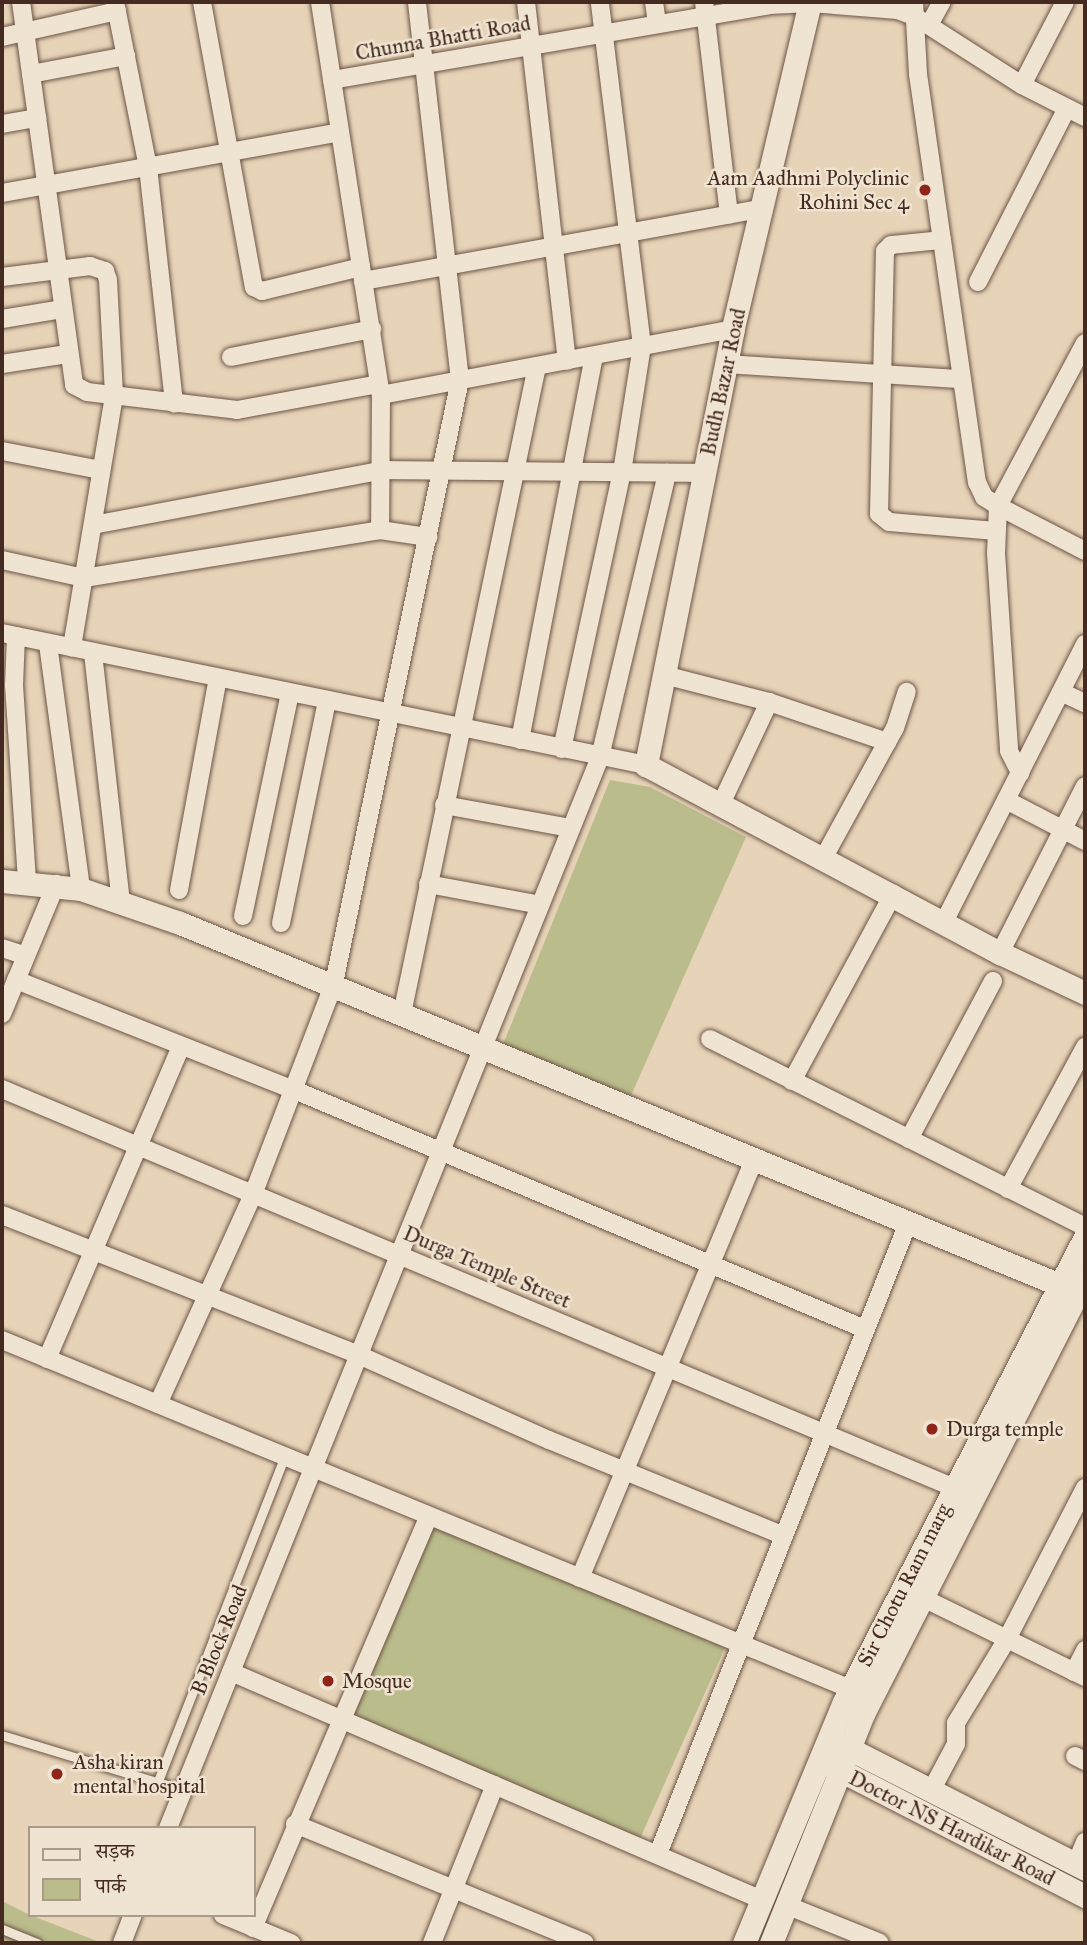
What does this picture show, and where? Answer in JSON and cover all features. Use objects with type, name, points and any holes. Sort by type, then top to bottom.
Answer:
[{"type":"street","points":[[21,2],[60,268],[67,355],[74,386],[114,396],[237,410],[460,380],[733,329]]},
{"type":"street","points":[[202,2],[257,290],[362,274],[448,266],[760,209]]},
{"type":"street","points":[[320,2],[380,390],[383,470],[380,530]]},
{"type":"street","points":[[158,1404],[252,1197],[334,983],[460,380],[417,2]]},
{"type":"street","points":[[526,2],[567,360]]},
{"type":"street","points":[[562,749],[622,472],[642,346],[625,234],[600,2]]},
{"type":"street","points":[[654,2],[657,24]]},
{"type":"street","points":[[919,14],[942,2]]},
{"type":"street","points":[[1022,85],[1065,2]]},
{"type":"street","name":"Chunna Bhatti Road","points":[[332,80],[657,24],[705,9],[769,3],[810,3],[919,14]]},
{"type":"street","name":"Budh Bazar Road","points":[[646,765],[733,329],[810,3]]},
{"type":"street","points":[[2,37],[25,33],[116,6],[148,167],[174,404]]},
{"type":"street","points":[[705,9],[729,215]]},
{"type":"street","points":[[919,14],[1022,85],[1085,117]]},
{"type":"street","points":[[919,14],[942,240],[976,482],[984,497],[998,506],[1085,551]]},
{"type":"street","points":[[31,74],[126,56]]},
{"type":"street","points":[[978,282],[1067,108]]},
{"type":"street","points":[[2,124],[37,118]]},
{"type":"street","points":[[2,193],[340,132]]},
{"type":"street","points":[[942,240],[886,247],[878,510],[882,518],[996,531]]},
{"type":"street","points":[[2,277],[90,266],[105,271],[114,396],[72,648]]},
{"type":"street","points":[[2,319],[63,309]]},
{"type":"street","points":[[231,357],[372,329]]},
{"type":"street","points":[[1020,773],[1009,751],[996,531],[998,506],[1085,343]]},
{"type":"street","points":[[2,364],[67,355]]},
{"type":"street","points":[[520,740],[594,356]]},
{"type":"street","points":[[727,364],[961,379]]},
{"type":"street","points":[[402,1014],[537,366]]},
{"type":"street","points":[[2,451],[102,470]]},
{"type":"street","points":[[93,525],[383,470],[704,473]]},
{"type":"street","name":"B Block Road","points":[[169,1826],[361,1356],[600,757],[667,473]]},
{"type":"street","points":[[2,560],[84,578],[380,530],[428,537]]},
{"type":"street","points":[[27,881],[9,709],[9,635],[646,765],[824,857],[1000,953],[1085,993]]},
{"type":"street","points":[[48,643],[81,890]]},
{"type":"street","points":[[944,922],[1085,644]]},
{"type":"street","points":[[93,653],[121,903]]},
{"type":"street","points":[[664,675],[769,702],[887,742]]},
{"type":"street","points":[[179,890],[218,678]]},
{"type":"street","points":[[824,857],[887,742],[906,692]]},
{"type":"street","points":[[1061,692],[1085,703]]},
{"type":"street","points":[[243,916],[290,693]]},
{"type":"street","points":[[281,923],[327,700]]},
{"type":"street","points":[[720,804],[769,702]]},
{"type":"street","points":[[1000,953],[1085,786]]},
{"type":"street","points":[[1006,800],[1085,841]]},
{"type":"street","points":[[444,805],[571,828]]},
{"type":"street","points":[[2,881],[56,884],[81,890],[334,983],[402,1014],[1060,1285]]},
{"type":"street","points":[[2,1014],[56,884]]},
{"type":"street","points":[[428,884],[540,905]]},
{"type":"street","points":[[792,1081],[893,894]]},
{"type":"street","points":[[2,948],[26,956]]},
{"type":"street","points":[[16,980],[292,1089],[440,1154],[865,1329]]},
{"type":"street","points":[[909,1139],[993,981]]},
{"type":"street","points":[[710,1040],[1085,1227]]},
{"type":"street","points":[[47,1359],[142,1145],[181,1045]]},
{"type":"street","points":[[1008,1189],[1085,1047]]},
{"type":"street","name":"Durga Temple Street","points":[[2,1089],[142,1145],[252,1197],[401,1254],[666,1370],[955,1488]]},
{"type":"street","points":[[580,1578],[754,1159]]},
{"type":"street","points":[[2,1215],[361,1356],[624,1471],[782,1535]]},
{"type":"street","points":[[658,1854],[739,1643],[908,1223]]},
{"type":"street","name":"Sir Chotu Ram marg","points":[[744,1943],[851,1689],[1085,1237]]},
{"type":"street","name":"Sir Chotu Ram marg","points":[[771,1943],[849,1750],[1085,1278]]},
{"type":"street","points":[[2,1340],[851,1689]]},
{"type":"street","points":[[931,1791],[956,1744],[956,1723],[1007,1639],[1085,1488]]},
{"type":"street","points":[[253,1927],[339,1718],[429,1516]]},
{"type":"street","points":[[923,1598],[1079,1675],[1085,1650]]},
{"type":"street","points":[[231,1671],[762,1900]]},
{"type":"street","name":"Doctor NS Hardikar Road","points":[[825,1749],[849,1750],[1080,1866]]},
{"type":"street","name":"Doctor NS Hardikar Road","points":[[825,1749],[841,1771],[1085,1896]]},
{"type":"street","points":[[432,1943],[495,1785]]},
{"type":"street","points":[[295,1824],[585,1943]]},
{"type":"street","points":[[1080,1866],[1085,1842]]},
{"type":"street","points":[[786,1905],[880,1943]]},
{"type":"street","points":[[122,1943],[132,1917]]},
{"type":"street","points":[[228,1917],[290,1943]]},
{"type":"lane","points":[[158,1781],[284,1457]]},
{"type":"lane","points":[[2,1735],[183,1790]]},
{"type":"lane","points":[[2,1929],[37,1943]]},
{"type":"green space","points":[[610,780],[650,787],[746,837],[629,1100],[502,1047]]},
{"type":"green space","points":[[429,1516],[725,1648],[635,1850],[339,1718]]},
{"type":"green space","points":[[2,1901],[28,1914],[28,1917],[35,1917],[102,1943],[2,1943]]},
{"type":"place","name":"Aam Aadhmi Polyclinic Rohini Sec 4","points":[[925,190]]},
{"type":"place","name":"Durga temple","points":[[932,1429]]},
{"type":"place","name":"Mosque","points":[[328,1681]]},
{"type":"place","name":"Asha kiran mental hospital","points":[[57,1774]]}]
